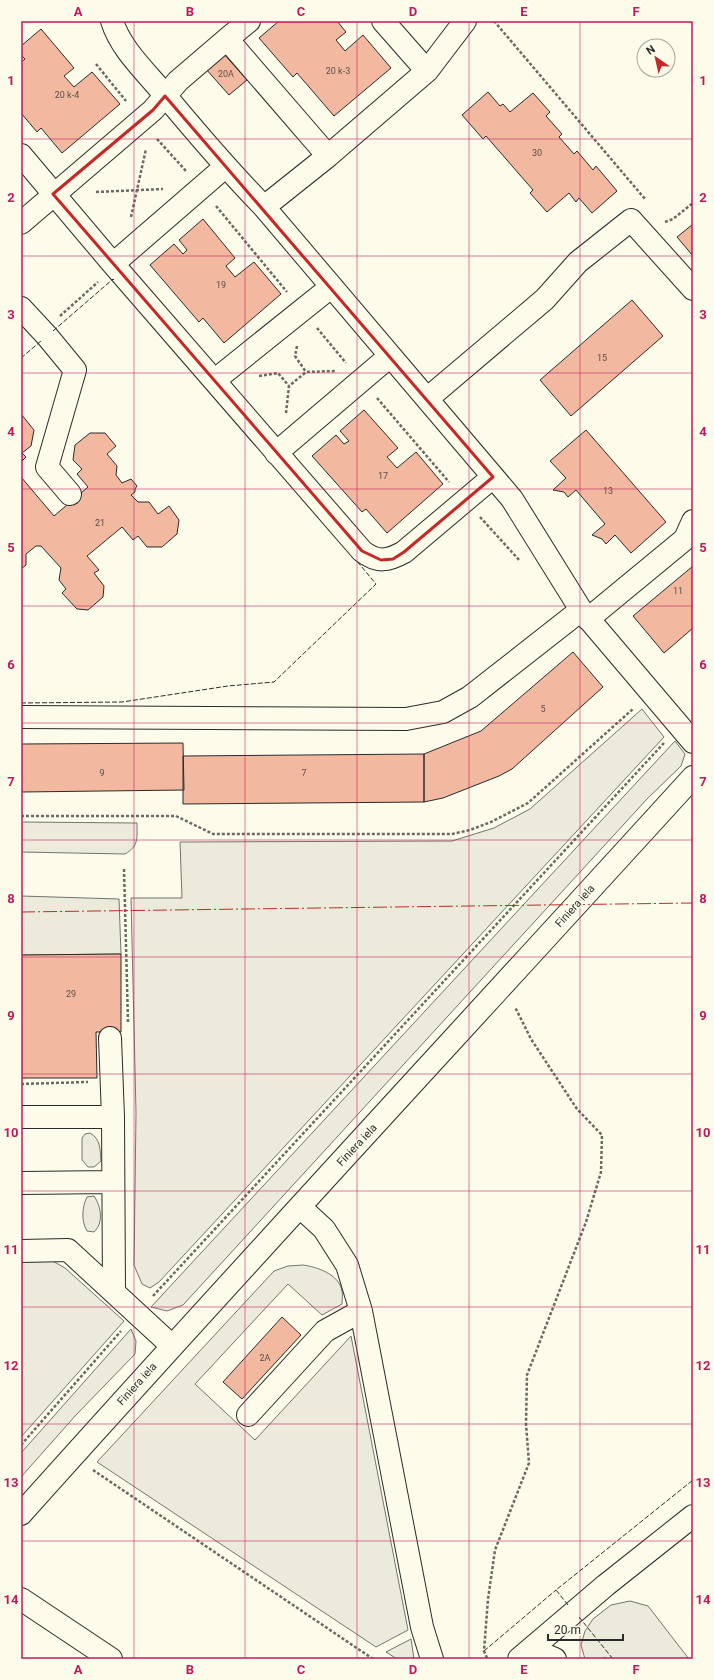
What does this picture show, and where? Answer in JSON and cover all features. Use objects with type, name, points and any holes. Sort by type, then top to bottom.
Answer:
[{"type":"street","points":[[112,21],[115,30],[126,48],[165,96],[225,167],[264,207],[512,499],[585,614],[686,734]]},
{"type":"street","points":[[21,223],[53,194],[153,110],[178,81],[249,21]]},
{"type":"street","points":[[383,21],[426,71]]},
{"type":"street","points":[[264,207],[328,156],[426,71],[465,21]]},
{"type":"street","points":[[227,39],[328,156]]},
{"type":"street","points":[[21,156],[276,452],[362,551],[369,557],[381,560],[392,558],[404,552],[493,477]]},
{"type":"street","points":[[113,264],[225,167]]},
{"type":"street","points":[[427,399],[544,299],[578,262],[631,220],[693,289]]},
{"type":"street","points":[[215,380],[331,287]]},
{"type":"street","points":[[21,308],[75,370],[47,467],[70,494]]},
{"type":"street","points":[[276,452],[357,375],[390,356]]},
{"type":"street","points":[[21,717],[406,719],[443,712],[470,697],[585,614],[685,539],[693,521]]},
{"type":"street","name":"Finiera iela","points":[[21,1514],[172,1346],[693,777]]},
{"type":"street","points":[[110,1038],[113,1117],[114,1291]]},
{"type":"street","points":[[21,1117],[113,1117]]},
{"type":"street","points":[[21,1183],[113,1182]]},
{"type":"street","points":[[300,1207],[324,1229],[347,1265],[361,1311],[422,1627],[432,1659]]},
{"type":"street","points":[[21,1251],[68,1250],[172,1346]]},
{"type":"street","points":[[248,1415],[325,1331],[361,1311]]},
{"type":"street","points":[[519,1659],[606,1584],[693,1516]]},
{"type":"street","points":[[21,1599],[111,1659]]},
{"type":"street","points":[[527,1659],[548,1656],[555,1659]]},
{"type":"path","points":[[494,21],[649,204]]},
{"type":"path","points":[[155,136],[201,188],[302,310],[464,500],[524,564]]},
{"type":"path","points":[[91,192],[165,189]]},
{"type":"path","points":[[42,331],[109,273],[113,264]]},
{"type":"path","points":[[286,415],[289,386],[306,372],[357,375]]},
{"type":"path","points":[[21,816],[176,816],[213,834],[452,834],[470,830],[491,822],[528,803],[650,693]]},
{"type":"path","points":[[21,1444],[137,1313],[686,734]]},
{"type":"path","points":[[124,869],[128,1025]]},
{"type":"path","points":[[487,1658],[484,1651],[488,1599],[495,1550],[529,1463],[526,1424],[527,1375],[588,1215],[601,1172],[602,1135],[577,1109],[568,1096],[531,1038],[504,985]]},
{"type":"path","points":[[21,1084],[111,1081]]},
{"type":"path","points":[[72,1456],[373,1659]]},
{"type":"highlighted area","points":[[165,96],[493,477],[404,552],[393,559],[381,560],[362,551],[53,194],[153,110]]},
{"type":"shaded area","points":[[642,709],[664,737],[159,1282],[150,1288],[142,1284],[134,1265],[136,1113],[131,898],[182,898],[180,842],[452,841],[494,828],[530,809]]},
{"type":"shaded area","points":[[675,741],[685,754],[681,766],[647,799],[183,1305],[167,1311],[151,1307]]},
{"type":"shaded area","points":[[21,822],[137,823],[137,837],[133,848],[125,854],[21,852]]},
{"type":"shaded area","points":[[21,896],[119,899],[121,954],[21,955]]},
{"type":"shaded area","points":[[90,1133],[96,1138],[100,1149],[101,1161],[94,1167],[88,1167],[82,1160],[82,1138],[85,1134]]},
{"type":"shaded area","points":[[94,1196],[100,1209],[100,1219],[94,1232],[87,1231],[83,1214],[87,1197]]},
{"type":"shaded area","points":[[21,1260],[51,1260],[65,1268],[124,1321],[21,1437]]},
{"type":"shaded area","points":[[303,1265],[327,1272],[337,1280],[342,1291],[342,1304],[322,1315],[288,1284],[195,1384],[255,1440],[351,1336],[408,1630],[376,1647],[97,1462],[274,1271],[288,1266]]},
{"type":"shaded area","points":[[131,1329],[136,1341],[135,1354],[76,1415],[21,1477],[21,1453]]},
{"type":"shaded area","points":[[630,1601],[648,1606],[689,1659],[607,1659],[605,1657],[602,1659],[585,1659],[581,1645],[585,1631],[593,1619],[611,1605]]},
{"type":"shaded area","points":[[411,1639],[414,1659],[397,1659],[386,1652]]},
{"type":"building","points":[[279,21],[337,21],[346,32],[336,40],[345,51],[363,35],[391,68],[334,116],[297,73],[293,77],[259,38]]},
{"type":"building","points":[[41,29],[74,68],[64,76],[74,87],[92,72],[120,104],[62,153],[41,128],[37,132],[21,113],[21,62],[25,59],[21,55],[21,46]]},
{"type":"building","points":[[223,53],[247,80],[229,95],[205,68]]},
{"type":"building","points":[[488,92],[500,106],[503,104],[510,112],[533,93],[550,112],[546,116],[562,134],[559,137],[574,154],[577,151],[593,170],[596,166],[617,191],[592,213],[579,198],[576,202],[569,193],[547,212],[530,193],[533,190],[486,136],[483,139],[462,115]]},
{"type":"building","points":[[203,219],[235,258],[226,266],[235,277],[254,262],[281,294],[224,343],[203,318],[199,322],[150,265],[174,244],[183,254],[187,250],[179,240]]},
{"type":"building","points":[[693,224],[693,256],[677,237]]},
{"type":"building","points":[[632,300],[663,336],[571,416],[540,380]]},
{"type":"building","points":[[364,410],[398,448],[387,457],[397,468],[416,452],[443,484],[387,533],[366,509],[362,512],[312,456],[336,435],[344,444],[349,441],[340,431]]},
{"type":"building","points":[[21,414],[34,430],[31,446],[22,453],[26,457],[21,462]]},
{"type":"building","points":[[586,430],[666,522],[631,553],[615,535],[606,544],[602,539],[592,535],[605,524],[576,490],[568,497],[564,492],[553,490],[566,478],[550,461]]},
{"type":"building","points":[[90,433],[105,433],[116,446],[107,454],[117,466],[116,475],[122,483],[131,479],[137,486],[135,492],[131,495],[138,502],[149,502],[158,514],[169,506],[179,520],[177,534],[162,547],[147,547],[138,536],[133,540],[122,527],[87,556],[99,570],[94,573],[104,586],[103,597],[88,610],[77,609],[62,593],[66,589],[59,580],[61,568],[41,546],[36,546],[26,554],[26,565],[21,569],[21,477],[54,516],[88,487],[77,474],[82,469],[73,460],[75,445]]},
{"type":"building","points":[[693,566],[693,628],[664,653],[633,616]]},
{"type":"building","points":[[573,652],[603,687],[512,769],[499,776],[443,798],[424,802],[424,754],[481,731]]},
{"type":"building","points":[[183,743],[184,790],[21,792],[21,744]]},
{"type":"building","points":[[424,754],[424,802],[183,804],[183,756]]},
{"type":"building","points":[[121,954],[121,1032],[96,1032],[97,1078],[21,1078],[21,955]]},
{"type":"building","points":[[282,1317],[301,1335],[242,1399],[223,1382]]},
{"type":"fence","points":[[53,331],[113,279],[114,280]]},
{"type":"fence","points":[[21,358],[41,341]]},
{"type":"fence","points":[[21,703],[122,702],[228,686],[274,682],[376,584],[356,560]]},
{"type":"fence","points":[[568,1605],[556,1590],[693,1480]]},
{"type":"fence","points":[[484,1651],[556,1590]]},
{"type":"fence","points":[[579,1617],[613,1659]]},
{"type":"power","points":[[21,912],[693,903]]}]
